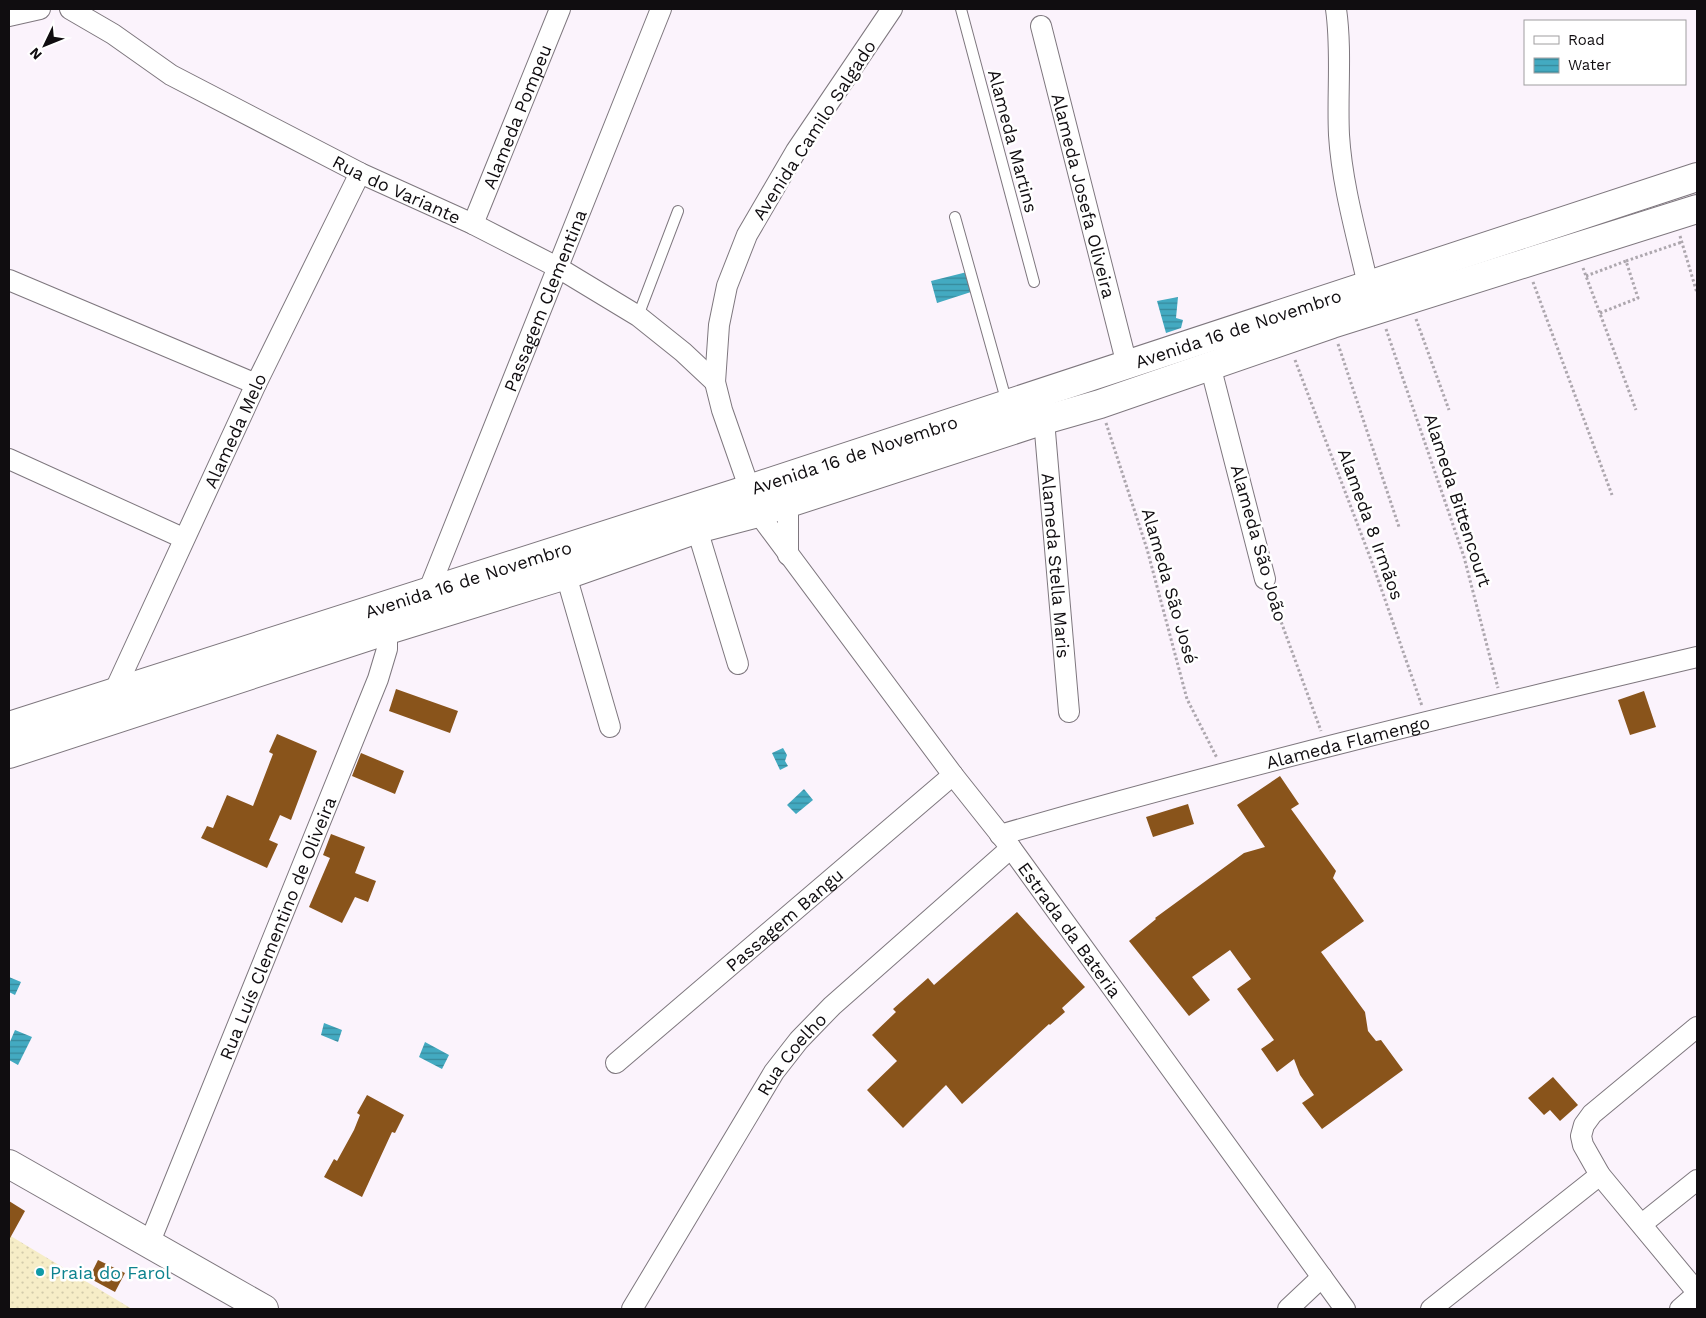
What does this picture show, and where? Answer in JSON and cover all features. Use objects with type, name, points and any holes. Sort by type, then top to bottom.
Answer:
[{"type":"main road","name":"Avenida 16 de Novembro","points":[[9,754],[387,618],[428,592],[753,501],[1007,404],[1127,365],[1373,297],[1697,177]]},
{"type":"main road","name":"Avenida 16 de Novembro","points":[[785,490],[1100,404],[1332,324],[1373,297],[1409,299],[1686,212]]},
{"type":"main road","name":"Avenida 16 de Novembro","points":[[9,726],[114,692],[387,618],[566,575],[697,529],[753,501]]},
{"type":"main road","points":[[9,1164],[264,1309]]},
{"type":"street","points":[[9,16],[40,9]]},
{"type":"street","name":"Rua do Variante","points":[[70,9],[112,34],[171,76],[360,173],[473,224],[557,267],[638,316],[683,352],[715,382]]},
{"type":"street","name":"Alameda Pompeu","points":[[473,224],[560,9]]},
{"type":"street","name":"Passagem Clementina","points":[[428,592],[662,9]]},
{"type":"street","name":"Avenida Camilo Salgado","points":[[753,501],[722,410],[715,382],[719,325],[725,294],[748,234],[796,151],[892,9]]},
{"type":"street","points":[[1336,9],[1340,41],[1339,135],[1342,166],[1373,297]]},
{"type":"street","name":"Alameda Josefa Oliveira","points":[[1041,26],[1127,365]]},
{"type":"street","name":"Alameda Melo","points":[[114,692],[183,538],[256,384],[360,173]]},
{"type":"street","points":[[9,280],[256,384]]},
{"type":"street","name":"Alameda São João","points":[[1210,365],[1265,578]]},
{"type":"street","name":"Alameda Stella Maris","points":[[1044,420],[1069,712]]},
{"type":"street","points":[[9,459],[183,538]]},
{"type":"street","points":[[785,490],[788,555]]},
{"type":"street","name":"Estrada da Bateria","points":[[753,501],[788,555],[953,775],[1006,841],[1345,1309]]},
{"type":"street","points":[[697,529],[738,664]]},
{"type":"street","points":[[566,575],[610,727]]},
{"type":"street","name":"Rua Luís Clementino de Oliveira","points":[[149,1244],[378,680],[387,649],[387,618]]},
{"type":"street","name":"Alameda Flamengo","points":[[1006,841],[1224,772],[1427,720],[1697,657]]},
{"type":"street","name":"Passagem Bangu","points":[[616,1063],[953,775]]},
{"type":"street","name":"Rua Coelho","points":[[632,1309],[774,1072],[799,1040],[832,1006],[1006,841]]},
{"type":"street","points":[[1680,1309],[1697,1293],[1600,1175],[1583,1146],[1581,1136],[1584,1125],[1592,1114],[1697,1027]]},
{"type":"street","points":[[1431,1309],[1600,1175]]},
{"type":"street","points":[[1642,1224],[1697,1180]]},
{"type":"street","points":[[1288,1309],[1322,1277]]},
{"type":"lane","name":"Alameda Martins","points":[[961,9],[1034,282]]},
{"type":"lane","points":[[638,316],[678,211]]},
{"type":"lane","points":[[955,217],[1007,404]]},
{"type":"path","points":[[1686,212],[1682,242],[1697,293]]},
{"type":"path","points":[[1586,276],[1682,242]]},
{"type":"path","points":[[1575,247],[1636,410]]},
{"type":"path","points":[[1600,313],[1638,298],[1626,261]]},
{"type":"path","points":[[1526,262],[1612,495]]},
{"type":"path","name":"Alameda Bittencourt","points":[[1373,297],[1464,557],[1502,703]]},
{"type":"path","points":[[1409,299],[1449,410]]},
{"type":"path","points":[[1332,324],[1398,527]]},
{"type":"path","name":"Alameda 8 Irmãos","points":[[1287,339],[1372,565],[1427,720]]},
{"type":"path","name":"Alameda São José","points":[[1100,404],[1147,549],[1187,699],[1224,772]]},
{"type":"path","name":"Alameda São João","points":[[1265,578],[1327,746]]},
{"type":"sand","name":"Praia do Farol","points":[[9,1235],[132,1309],[9,1309]]},
{"type":"water","points":[[967,272],[971,292],[937,303],[931,281]]},
{"type":"water","points":[[1178,297],[1176,318],[1183,320],[1181,328],[1166,333],[1157,301]]},
{"type":"water","points":[[783,748],[787,755],[785,761],[788,766],[780,770],[772,753]]},
{"type":"water","points":[[804,789],[813,800],[796,814],[787,805]]},
{"type":"water","points":[[9,977],[21,982],[15,995],[9,992]]},
{"type":"water","points":[[324,1023],[342,1030],[338,1042],[321,1035]]},
{"type":"water","points":[[15,1030],[32,1037],[18,1065],[9,1060],[9,1044]]},
{"type":"water","points":[[425,1042],[449,1055],[442,1069],[419,1057]]},
{"type":"building","points":[[396,689],[458,711],[450,733],[389,711]]},
{"type":"building","points":[[1644,691],[1656,727],[1630,735],[1618,700]]},
{"type":"building","points":[[277,734],[317,751],[291,820],[280,815],[269,840],[278,844],[267,868],[201,838],[207,826],[213,828],[227,795],[253,806],[273,754],[269,752]]},
{"type":"building","points":[[361,753],[404,771],[395,794],[352,776]]},
{"type":"building","points":[[1280,776],[1299,804],[1291,809],[1336,871],[1333,878],[1364,921],[1321,952],[1365,1012],[1368,1031],[1376,1041],[1381,1040],[1403,1070],[1322,1129],[1302,1103],[1314,1095],[1300,1075],[1294,1059],[1277,1072],[1261,1049],[1274,1040],[1237,989],[1251,979],[1230,950],[1192,977],[1210,1000],[1189,1016],[1129,941],[1155,918],[1244,853],[1265,847],[1237,805]]},
{"type":"building","points":[[1188,804],[1194,824],[1153,837],[1146,817]]},
{"type":"building","points":[[331,834],[365,847],[355,873],[376,881],[368,902],[355,897],[342,923],[309,907],[330,858],[323,855]]},
{"type":"building","points":[[1017,912],[1085,987],[1062,1008],[1065,1012],[1049,1024],[962,1104],[946,1085],[903,1128],[867,1090],[897,1061],[872,1035],[896,1012],[893,1009],[928,978],[934,985]]},
{"type":"building","points":[[1553,1077],[1578,1105],[1560,1121],[1550,1110],[1544,1115],[1528,1098]]},
{"type":"building","points":[[367,1095],[404,1115],[395,1133],[392,1132],[362,1197],[324,1177],[334,1159],[337,1161],[354,1130],[360,1115],[357,1113]]},
{"type":"building","points":[[9,1201],[25,1211],[9,1240]]},
{"type":"building","points":[[98,1260],[125,1273],[115,1292],[89,1278]]},
{"type":"place","name":"Praia do Farol","points":[[40,1272]]}]
